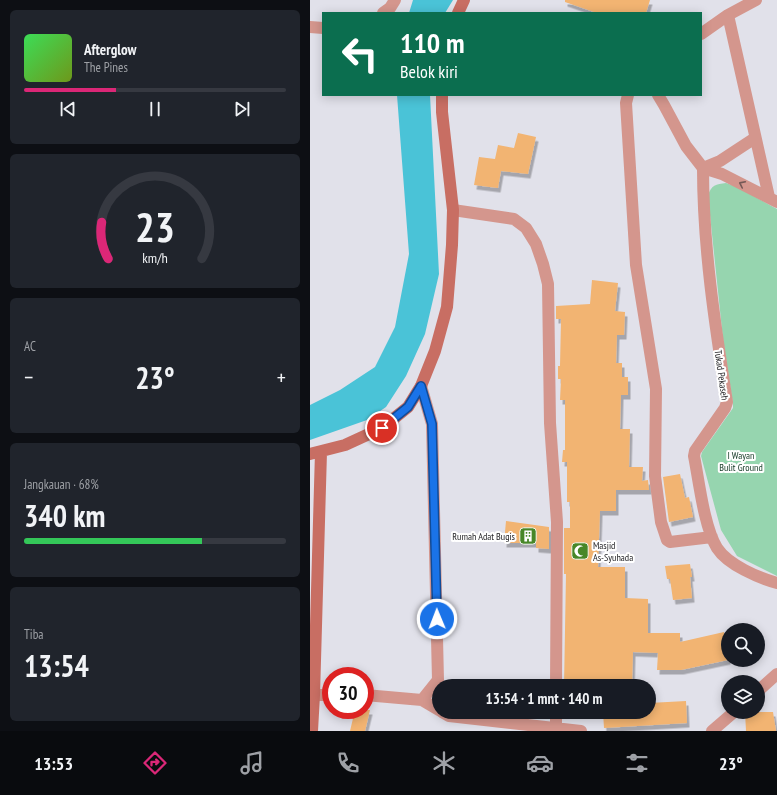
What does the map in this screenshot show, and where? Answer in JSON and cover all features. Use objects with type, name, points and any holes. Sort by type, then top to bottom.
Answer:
[{"type":"street","points":[[384,12],[390,8],[395,0]]},
{"type":"street","points":[[458,12],[464,0]]},
{"type":"street","points":[[702,33],[728,15],[756,0]]},
{"type":"street","points":[[728,15],[755,138],[773,199]]},
{"type":"street","points":[[310,27],[322,28]]},
{"type":"street","points":[[312,731],[314,696],[315,453],[345,444],[382,428],[408,407],[421,386],[435,351],[447,307],[453,210],[442,112],[442,96]]},
{"type":"street","points":[[628,96],[626,103],[636,265],[656,389],[655,476],[661,522],[667,540],[670,542],[712,537]]},
{"type":"street","points":[[659,96],[686,146],[703,168],[722,174],[773,199]]},
{"type":"street","points":[[703,168],[720,161],[755,138]]},
{"type":"street","name":"Tukad Pekaseh","points":[[703,168],[704,226],[717,338],[727,402],[725,408],[695,451],[694,456],[702,499],[712,537],[718,548],[724,556],[735,564],[751,573],[777,583]]},
{"type":"street","points":[[453,210],[514,219],[526,228],[536,244],[548,284],[550,423],[557,522],[556,679]]},
{"type":"street","points":[[421,386],[432,424],[438,680],[422,700]]},
{"type":"street","points":[[765,684],[777,674]]},
{"type":"street","points":[[765,688],[777,688]]},
{"type":"street","points":[[314,696],[322,696]]},
{"type":"street","points":[[374,696],[422,700],[432,706]]},
{"type":"street","points":[[476,719],[581,731]]},
{"type":"street","points":[[556,719],[556,728]]},
{"type":"street","points":[[712,731],[726,719]]},
{"type":"green space","name":"I Wayan Bulit Ground","points":[[726,183],[737,187],[777,209],[777,576],[737,556],[721,530],[701,456],[702,452],[733,408],[723,339],[708,196],[712,187]]},
{"type":"water","points":[[413,0],[453,0],[446,12],[409,12]]},
{"type":"water","points":[[397,96],[430,96],[439,274],[425,334],[406,376],[386,407],[367,420],[310,440],[310,405],[340,390],[375,367],[395,327],[409,254]]},
{"type":"building","points":[[565,0],[650,0],[646,12],[594,12],[565,2]]},
{"type":"building","points":[[518,133],[536,137],[528,174],[501,171],[498,188],[474,185],[479,157],[495,159],[498,145],[514,148]]},
{"type":"building","points":[[592,280],[618,283],[615,311],[625,312],[624,335],[617,335],[616,363],[622,363],[622,377],[628,377],[628,395],[621,395],[620,429],[630,429],[629,467],[643,467],[642,481],[648,480],[649,490],[616,490],[616,511],[600,511],[598,567],[625,567],[625,598],[648,599],[648,633],[680,633],[680,642],[721,633],[721,661],[681,670],[657,670],[658,653],[633,652],[632,679],[564,679],[566,574],[564,574],[564,528],[570,528],[570,502],[567,502],[567,462],[562,462],[563,450],[565,450],[565,400],[560,400],[561,379],[558,379],[558,366],[560,366],[561,319],[556,319],[556,306],[590,304]]},
{"type":"building","points":[[680,474],[685,498],[689,497],[693,517],[669,522],[663,477]]},
{"type":"building","name":"Rumah Adat Bugis","points":[[506,521],[549,527],[549,549],[536,548],[536,543],[504,543]]},
{"type":"building","points":[[690,564],[692,577],[690,577],[692,598],[673,600],[670,579],[667,579],[665,566]]},
{"type":"building","points":[[686,701],[687,723],[604,728],[603,719],[656,719],[656,703]]},
{"type":"building","points":[[765,712],[773,712],[776,731],[746,731],[745,719],[765,719]]},
{"type":"building","points":[[353,719],[368,719],[365,731],[350,731]]},
{"type":"place","name":"Rumah Adat Bugis","points":[[528,536]]},
{"type":"place","name":"Masjid As-Syuhada","points":[[580,551]]},
{"type":"route","points":[[382,428],[408,407],[421,386],[432,424],[437,619]]}]
